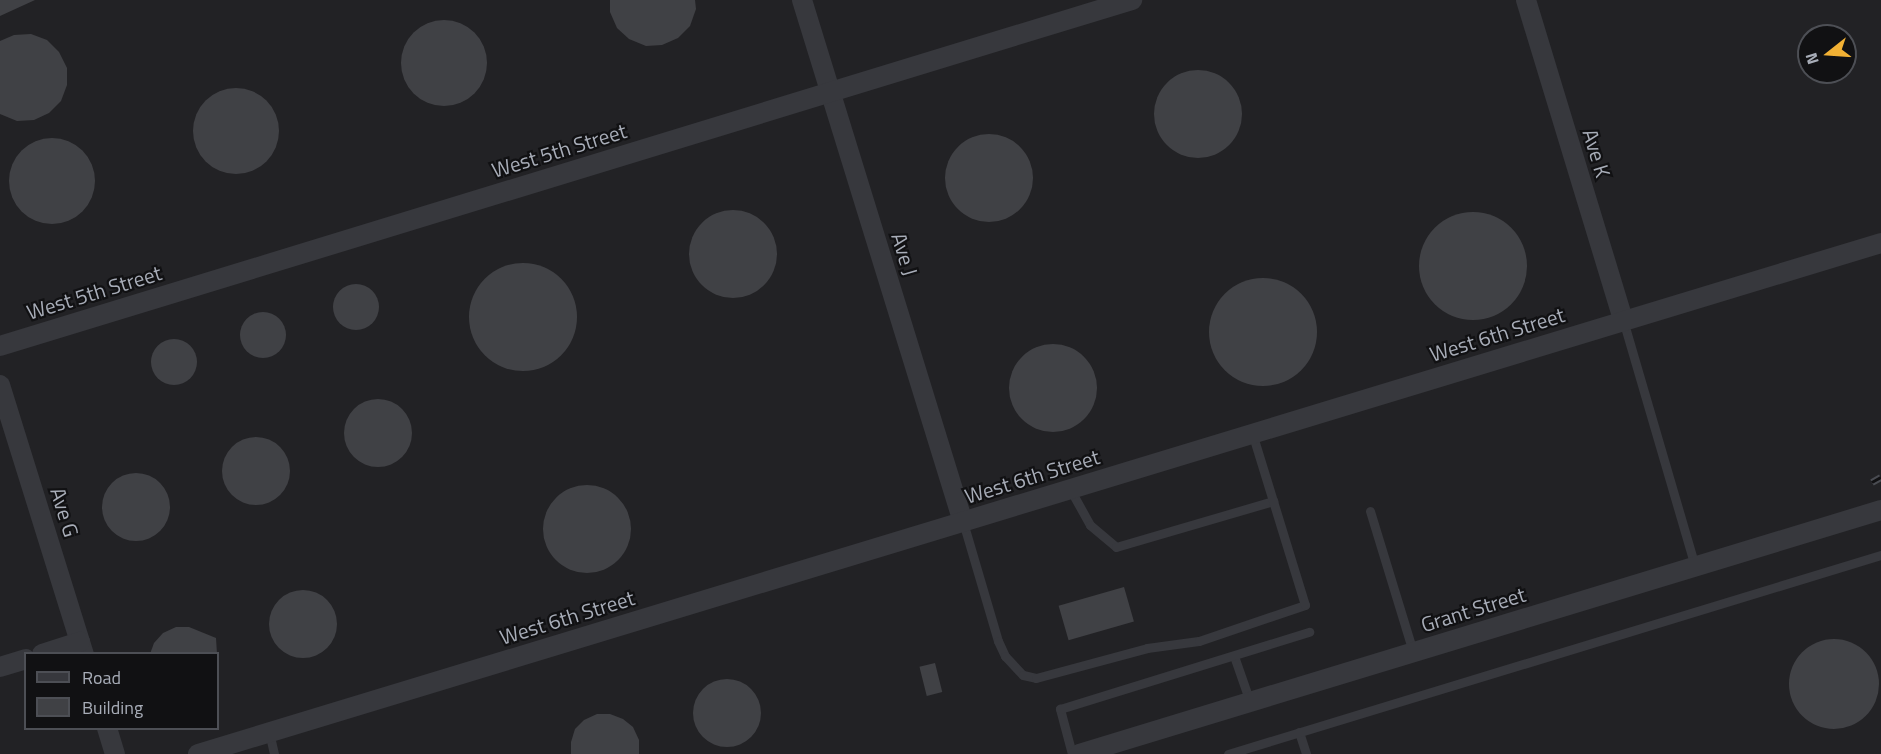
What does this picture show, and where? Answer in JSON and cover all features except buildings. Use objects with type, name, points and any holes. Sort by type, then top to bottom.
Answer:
[{"type":"street","name":"Ave J","points":[[802,0],[963,522]]},
{"type":"street","name":"West 5th Street","points":[[0,346],[1132,0]]},
{"type":"street","name":"Ave K","points":[[1526,0],[1623,320]]},
{"type":"street","name":"West 6th Street","points":[[198,754],[1881,243]]},
{"type":"street","name":"Ave G","points":[[0,385],[82,648]]},
{"type":"street","name":"Grant Street","points":[[1079,754],[1881,510]]},
{"type":"street","points":[[55,652],[82,648]]},
{"type":"street","points":[[0,667],[24,660]]},
{"type":"street","points":[[107,730],[115,754]]},
{"type":"lane","points":[[1623,320],[1695,566]]},
{"type":"lane","points":[[963,522],[1005,656],[1023,675],[1035,678],[1147,648],[1199,641],[1305,605],[1252,434]]},
{"type":"lane","points":[[1070,489],[1090,525],[1116,547],[1273,501]]},
{"type":"lane","points":[[1370,511],[1413,652]]},
{"type":"lane","points":[[1228,754],[1881,555]]},
{"type":"lane","points":[[1072,754],[1060,709],[1309,632]]},
{"type":"lane","points":[[1234,656],[1250,702]]},
{"type":"lane","points":[[269,732],[274,754]]},
{"type":"lane","points":[[1299,732],[1306,754]]},
{"type":"shaded area","points":[[0,0],[1881,0],[1881,754],[0,754]]},
{"type":"railway","points":[[1872,482],[1881,477]]}]
